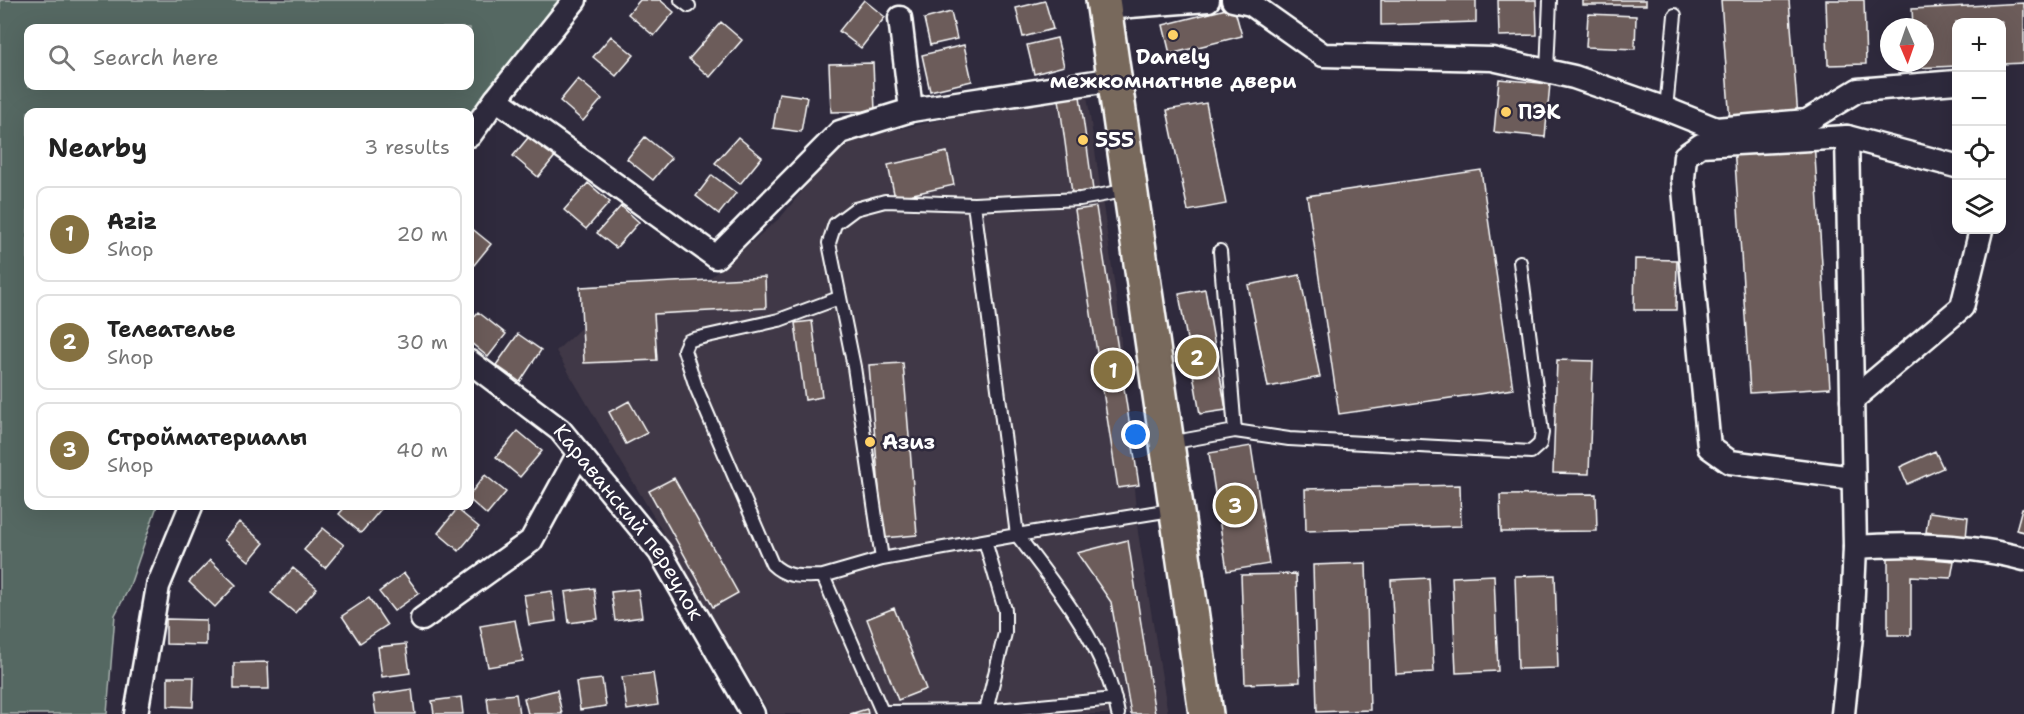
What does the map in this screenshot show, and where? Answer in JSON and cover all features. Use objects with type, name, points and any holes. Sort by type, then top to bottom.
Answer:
[{"type":"main road","points":[[1104,4],[1206,714]]},
{"type":"street","points":[[474,129],[575,0]]},
{"type":"street","points":[[1104,4],[1208,0]]},
{"type":"street","points":[[1233,0],[1251,4],[1323,55],[1492,58],[1574,77],[1716,129],[1807,121],[1858,90],[1952,82]]},
{"type":"street","points":[[900,18],[911,110]]},
{"type":"street","points":[[496,99],[716,257],[840,132],[911,110],[1115,79]]},
{"type":"street","points":[[1854,478],[1730,462],[1709,447],[1683,179],[1685,156],[1701,145],[1847,137],[1952,165]]},
{"type":"street","points":[[1843,714],[1851,636],[1855,547],[1847,137]]},
{"type":"street","points":[[1852,400],[1962,307],[1980,234]]},
{"type":"street","name":"Караванский переулок","points":[[474,365],[560,430],[660,552],[753,714]]},
{"type":"street","points":[[422,619],[531,541],[579,453]]},
{"type":"street","points":[[136,714],[158,586],[189,510]]},
{"type":"street","points":[[1855,547],[1884,544],[1994,551],[2024,559]]},
{"type":"lane","points":[[1547,71],[1550,0]]},
{"type":"lane","points":[[1666,109],[1676,15]]},
{"type":"lane","points":[[882,559],[854,367],[829,243],[835,224],[855,209],[885,201],[974,204],[1080,199],[1131,190]]},
{"type":"lane","points":[[974,204],[1017,535],[1065,598],[1103,665],[1118,714]]},
{"type":"lane","points":[[1220,251],[1235,431]]},
{"type":"lane","points":[[1167,443],[1235,431],[1289,439],[1531,452],[1540,444],[1542,433],[1520,262]]},
{"type":"lane","points":[[839,298],[778,320],[694,339],[685,344],[684,350],[696,387],[772,564],[779,571],[787,575],[823,576],[882,559],[1177,509]]},
{"type":"lane","points":[[985,541],[1005,610],[1005,633],[986,711]]},
{"type":"lane","points":[[823,576],[882,713],[986,711],[1115,699]]},
{"type":"shaded area","name":"Азиз","points":[[1086,89],[1118,309],[1138,533],[1168,714],[770,714],[556,351],[608,303],[690,295],[781,217],[843,141]]},
{"type":"green space","points":[[0,0],[564,0],[474,111],[474,108],[24,108],[24,510],[156,510],[129,588],[115,615],[107,714],[0,714]]},
{"type":"building","points":[[640,0],[660,0],[674,12],[654,36],[628,14]]},
{"type":"building","points":[[864,0],[885,17],[861,48],[839,31]]},
{"type":"building","points":[[1381,0],[1476,0],[1476,22],[1381,25]]},
{"type":"building","points":[[1498,0],[1536,0],[1537,35],[1499,36]]},
{"type":"building","points":[[1583,0],[1646,0],[1646,5],[1583,5]]},
{"type":"building","points":[[1721,0],[1789,0],[1798,117],[1730,122]]},
{"type":"building","points":[[1826,0],[1864,0],[1866,64],[1828,65]]},
{"type":"building","points":[[1045,1],[1053,29],[1023,37],[1016,8]]},
{"type":"building","points":[[2024,3],[2024,63],[2006,64],[2006,18],[1952,18],[1952,66],[1934,67],[1934,18],[1912,18],[1912,9]]},
{"type":"building","points":[[1234,7],[1242,36],[1170,54],[1163,25]]},
{"type":"building","points":[[951,12],[957,39],[930,45],[924,19]]},
{"type":"building","points":[[1588,14],[1636,16],[1635,49],[1586,47]]},
{"type":"building","points":[[721,22],[742,40],[710,77],[689,59]]},
{"type":"building","points":[[611,36],[634,55],[616,76],[593,57]]},
{"type":"building","points":[[1057,38],[1064,66],[1034,74],[1027,45]]},
{"type":"building","points":[[964,45],[972,81],[930,91],[922,55]]},
{"type":"building","points":[[873,63],[875,111],[831,112],[829,64]]},
{"type":"building","points":[[578,79],[602,99],[583,121],[560,101]]},
{"type":"building","points":[[1499,79],[1550,84],[1545,137],[1494,132]]},
{"type":"building","points":[[779,93],[807,97],[801,132],[773,128]]},
{"type":"building","points":[[1080,96],[1093,190],[1072,193],[1059,99]]},
{"type":"building","points":[[1206,103],[1226,204],[1188,211],[1167,110]]},
{"type":"building","points":[[532,133],[557,154],[538,177],[513,156]]},
{"type":"building","points":[[645,137],[671,158],[653,180],[627,159]]},
{"type":"building","points":[[738,137],[762,157],[740,184],[715,163]]},
{"type":"building","points":[[1814,141],[1830,388],[1750,393],[1734,146]]},
{"type":"building","points":[[947,152],[954,185],[895,198],[888,165]]},
{"type":"building","points":[[1481,170],[1513,389],[1339,414],[1307,196]]},
{"type":"building","points":[[712,175],[736,193],[719,214],[696,196]]},
{"type":"building","points":[[588,183],[610,202],[586,229],[564,210]]},
{"type":"building","points":[[621,206],[639,222],[616,248],[597,233]]},
{"type":"building","points":[[1096,207],[1139,485],[1118,488],[1075,210]]},
{"type":"building","points":[[474,230],[491,244],[474,265]]},
{"type":"building","points":[[1635,259],[1677,260],[1676,310],[1634,310]]},
{"type":"building","points":[[1300,275],[1320,377],[1268,387],[1248,285]]},
{"type":"building","points":[[765,277],[766,308],[654,314],[657,360],[584,363],[580,287]]},
{"type":"building","points":[[1205,289],[1226,410],[1200,414],[1179,294]]},
{"type":"building","points":[[478,312],[506,334],[488,357],[474,345],[474,317]]},
{"type":"building","points":[[812,321],[822,397],[805,400],[795,323]]},
{"type":"building","points":[[518,334],[541,350],[520,382],[496,365]]},
{"type":"building","points":[[1557,360],[1593,361],[1589,474],[1553,473]]},
{"type":"building","points":[[903,363],[917,535],[883,538],[869,365]]},
{"type":"building","points":[[629,401],[647,433],[626,444],[609,412]]},
{"type":"building","points":[[518,431],[542,451],[520,477],[496,457]]},
{"type":"building","points":[[1251,446],[1269,564],[1227,571],[1209,453]]},
{"type":"building","points":[[1935,451],[1943,468],[1907,484],[1900,467]]},
{"type":"building","points":[[485,475],[506,492],[487,515],[474,504],[474,489]]},
{"type":"building","points":[[674,478],[738,593],[713,607],[649,491]]},
{"type":"building","points":[[1460,485],[1461,526],[1306,531],[1305,489]]},
{"type":"building","points":[[1596,494],[1597,531],[1501,532],[1500,495]]},
{"type":"building","points":[[2022,508],[2024,508],[2024,532],[2016,530]]},
{"type":"building","points":[[342,510],[380,510],[361,533],[339,514]]},
{"type":"building","points":[[456,510],[479,527],[459,551],[438,533]]},
{"type":"building","points":[[1929,512],[1968,517],[1966,538],[1926,532]]},
{"type":"building","points":[[239,522],[264,543],[249,561],[224,540]]},
{"type":"building","points":[[323,528],[344,545],[325,568],[304,550]]},
{"type":"building","points":[[1128,540],[1155,714],[1131,714],[1111,602],[1077,553]]},
{"type":"building","points":[[1888,555],[1954,561],[1951,578],[1911,576],[1911,635],[1888,635]]},
{"type":"building","points":[[210,560],[236,585],[215,607],[189,582]]},
{"type":"building","points":[[1366,563],[1370,710],[1317,712],[1313,565]]},
{"type":"building","points":[[293,568],[317,588],[295,613],[271,593]]},
{"type":"building","points":[[404,573],[419,593],[394,611],[379,592]]},
{"type":"building","points":[[1296,574],[1300,682],[1245,684],[1241,575]]},
{"type":"building","points":[[1494,575],[1498,671],[1456,673],[1452,577]]},
{"type":"building","points":[[1555,575],[1558,668],[1518,669],[1515,576]]},
{"type":"building","points":[[1429,578],[1434,672],[1396,674],[1391,580]]},
{"type":"building","points":[[594,588],[598,619],[569,623],[565,592]]},
{"type":"building","points":[[638,589],[642,617],[615,621],[611,592]]},
{"type":"building","points":[[552,591],[556,621],[529,625],[524,595]]},
{"type":"building","points":[[369,598],[387,625],[360,643],[342,616]]},
{"type":"building","points":[[894,608],[926,689],[898,700],[867,619]]},
{"type":"building","points":[[166,619],[206,620],[206,645],[166,644]]},
{"type":"building","points":[[515,620],[523,661],[488,667],[480,626]]},
{"type":"building","points":[[406,644],[410,673],[382,677],[378,647]]},
{"type":"building","points":[[268,662],[269,689],[234,689],[234,663]]},
{"type":"building","points":[[653,673],[658,705],[627,710],[622,677]]},
{"type":"building","points":[[168,677],[194,677],[193,707],[168,706]]},
{"type":"building","points":[[602,679],[606,706],[580,710],[576,682]]},
{"type":"building","points":[[412,689],[415,714],[376,714],[373,695]]},
{"type":"building","points":[[557,690],[562,714],[528,714],[524,698]]},
{"type":"building","points":[[516,694],[519,714],[489,714],[487,697]]},
{"type":"building","points":[[461,697],[463,714],[434,714],[432,701]]},
{"type":"building","points":[[867,709],[868,714],[850,714]]},
{"type":"place","name":"Danely межкомнатные двери","points":[[1173,35]]},
{"type":"place","name":"ПЭК","points":[[1506,112]]},
{"type":"place","name":"555","points":[[1083,140]]},
{"type":"place","name":"Телеателье","points":[[1197,357]]},
{"type":"place","name":"Aziz","points":[[1113,370]]},
{"type":"place","name":"Азиз","points":[[870,442]]},
{"type":"place","name":"Стройматериалы","points":[[1235,505]]}]
